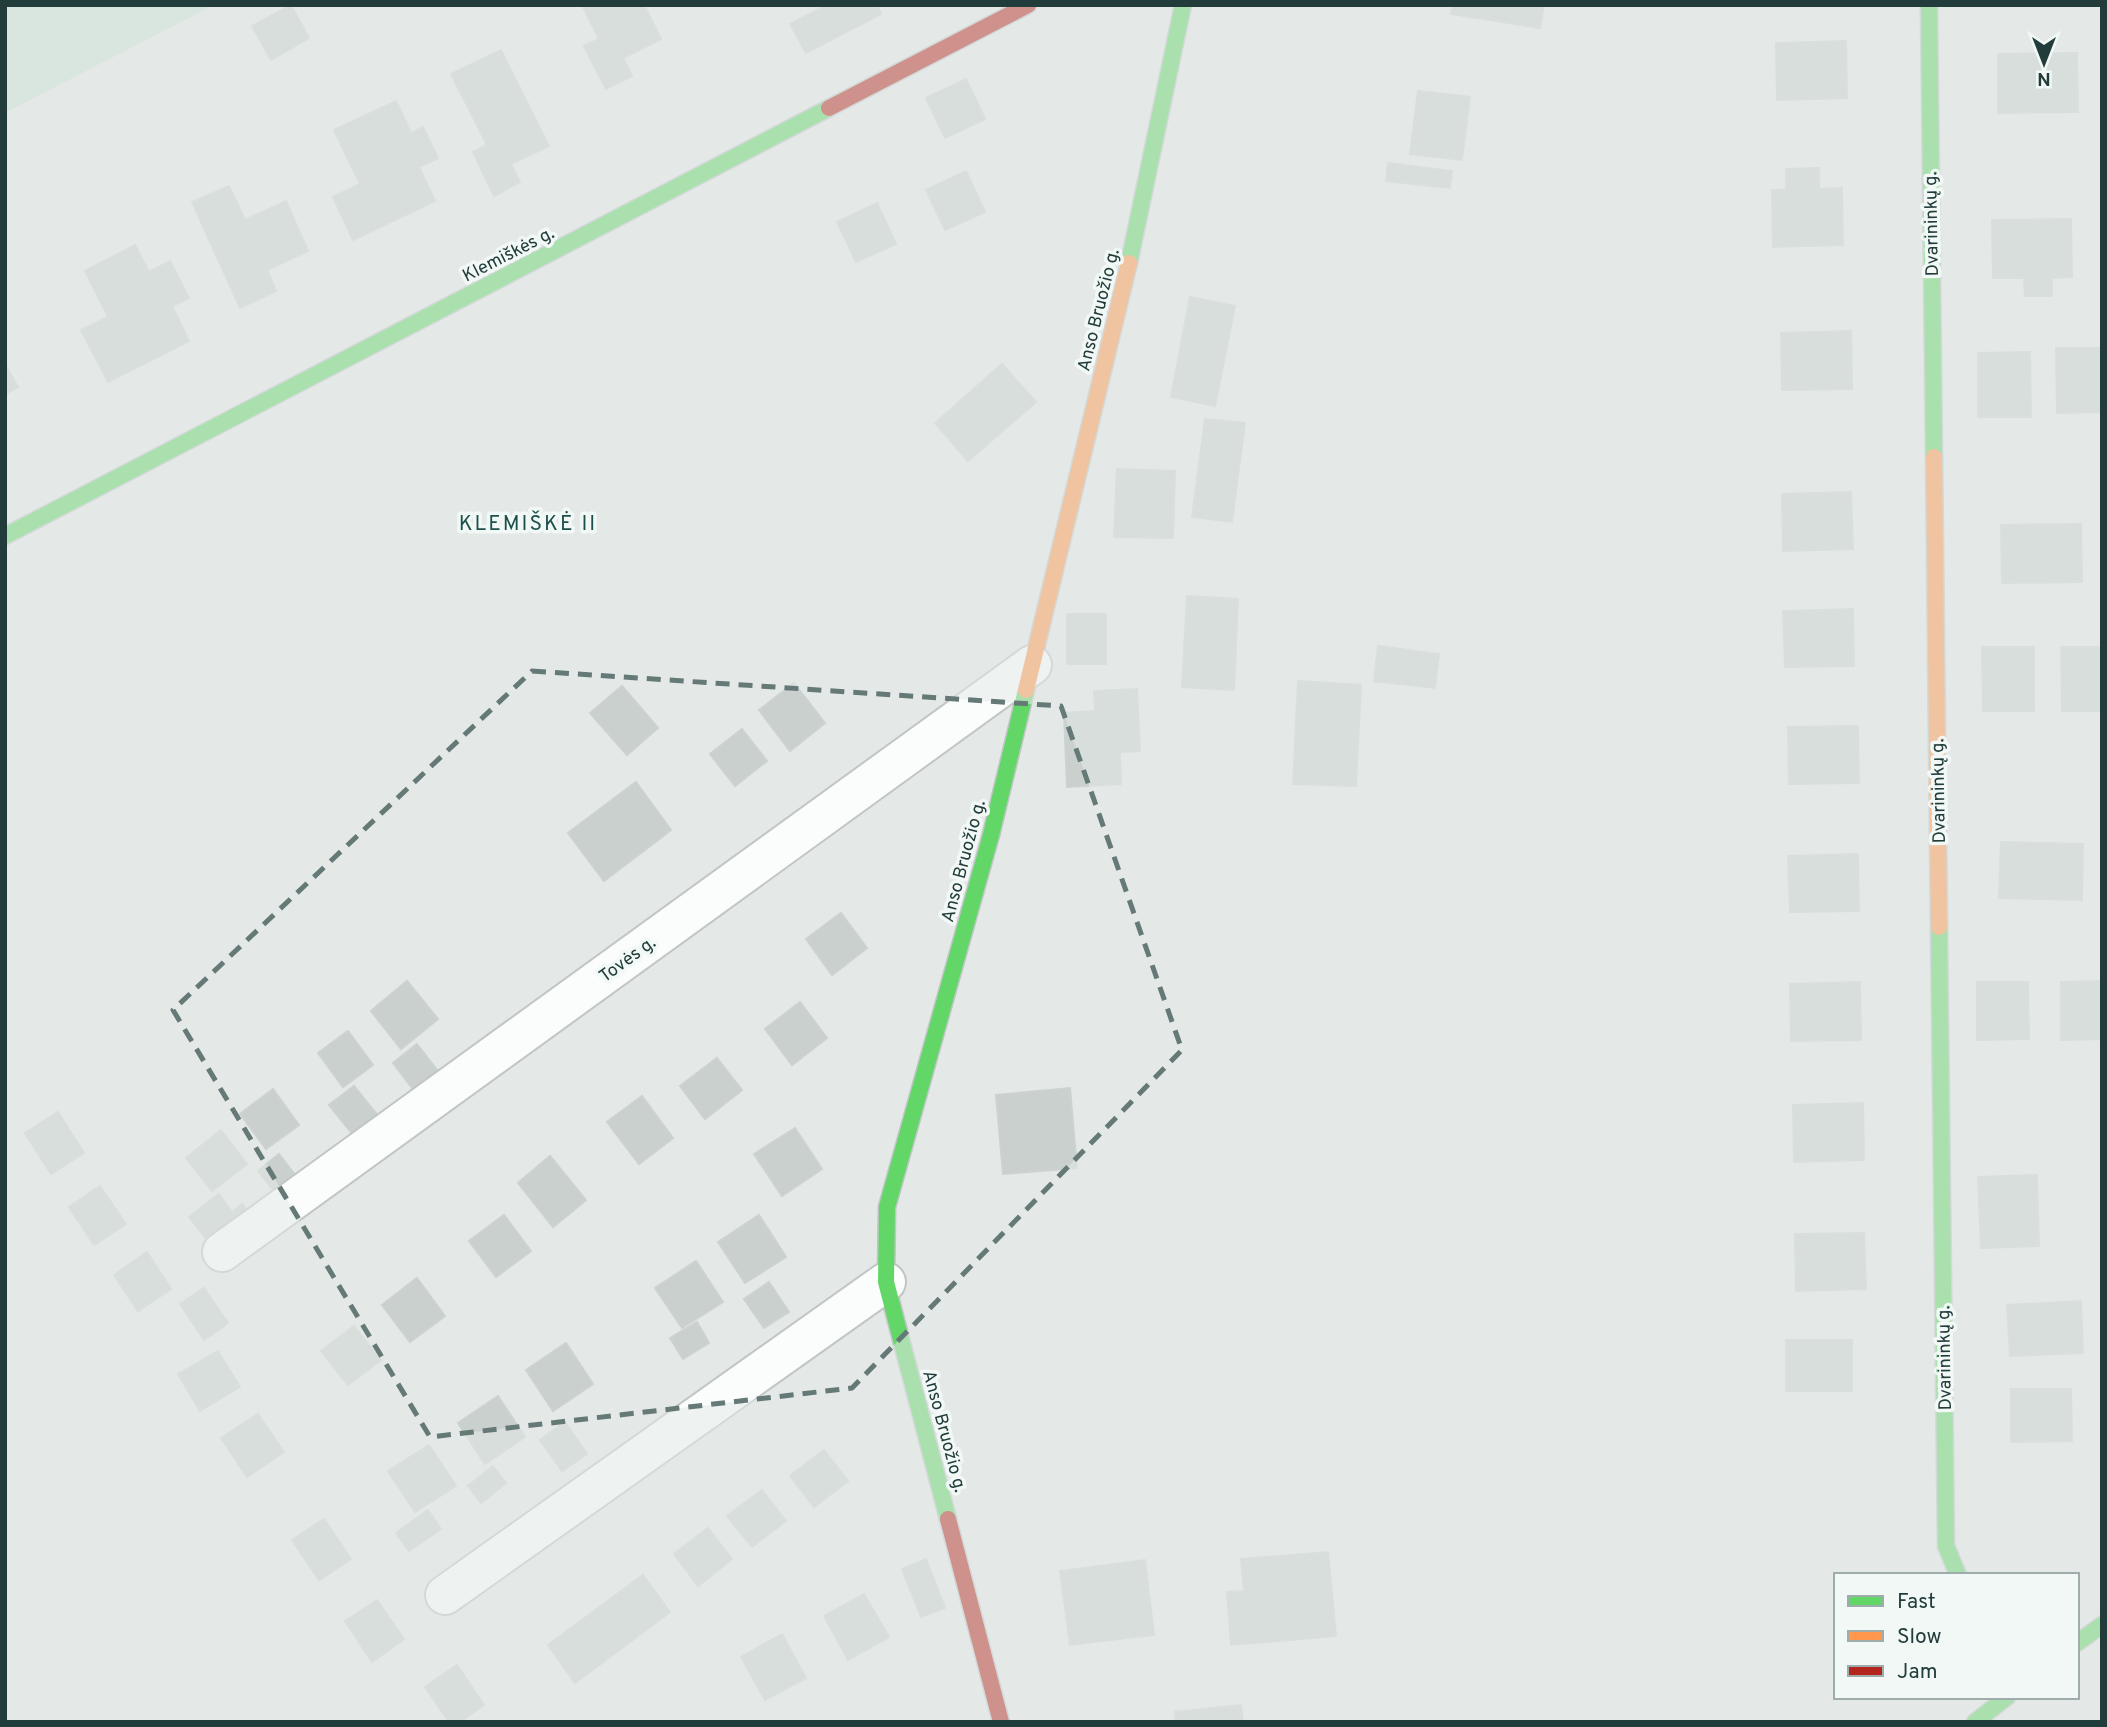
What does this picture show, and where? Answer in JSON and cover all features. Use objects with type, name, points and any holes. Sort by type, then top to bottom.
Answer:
[{"type":"street","name":"Klemiškės g.","points":[[5,536],[1028,5]]},
{"type":"street","name":"Anso Bruožio g.","points":[[1001,1722],[886,1282],[887,1207],[991,835],[1131,255],[1183,5]]},
{"type":"street","name":"Dvarininkų g.","points":[[1929,5],[1946,1546],[1957,1573]]},
{"type":"street","name":"Tovės g.","points":[[222,1252],[1032,666]]},
{"type":"street","points":[[444,1595],[886,1282]]},
{"type":"street","points":[[2079,1642],[2102,1625]]},
{"type":"street","points":[[1975,1722],[2005,1699]]},
{"type":"highlighted area","points":[[532,671],[1061,706],[1182,1050],[852,1388],[430,1437],[173,1010]]},
{"type":"green space","points":[[5,5],[214,5],[5,113]]},
{"type":"building","points":[[291,5],[309,38],[271,60],[252,26]]},
{"type":"building","points":[[582,5],[644,5],[661,39],[623,58],[632,76],[606,89],[584,46],[599,39]]},
{"type":"building","points":[[827,5],[877,5],[881,14],[806,53],[790,24]]},
{"type":"building","points":[[1453,5],[1544,5],[1540,28],[1451,14]]},
{"type":"building","points":[[1846,41],[1847,98],[1777,100],[1776,43]]},
{"type":"building","points":[[501,50],[549,146],[511,164],[520,182],[494,196],[473,152],[487,145],[451,74]]},
{"type":"building","points":[[2077,53],[2078,112],[1998,113],[1998,54]]},
{"type":"building","points":[[966,79],[985,119],[945,138],[926,98]]},
{"type":"building","points":[[1418,91],[1470,97],[1462,160],[1410,154]]},
{"type":"building","points":[[396,101],[411,133],[423,127],[438,158],[419,167],[435,201],[353,240],[333,197],[360,184],[334,130]]},
{"type":"building","points":[[1388,163],[1452,171],[1450,188],[1386,181]]},
{"type":"building","points":[[1819,168],[1819,189],[1842,188],[1843,245],[1773,247],[1772,190],[1786,190],[1786,169]]},
{"type":"building","points":[[966,171],[985,212],[945,230],[926,190]]},
{"type":"building","points":[[229,186],[245,220],[286,201],[308,251],[267,270],[276,291],[240,308],[192,202]]},
{"type":"building","points":[[877,203],[896,244],[856,262],[837,222]]},
{"type":"building","points":[[2071,219],[2072,277],[2052,278],[2052,296],[2025,296],[2024,278],[1993,278],[1992,220]]},
{"type":"building","points":[[135,245],[149,272],[170,261],[189,298],[172,306],[189,341],[108,382],[81,330],[108,317],[85,271]]},
{"type":"building","points":[[1190,297],[1235,306],[1215,406],[1171,397]]},
{"type":"building","points":[[1851,331],[1852,389],[1782,390],[1781,333]]},
{"type":"building","points":[[2056,348],[2102,348],[2102,412],[2057,413]]},
{"type":"building","points":[[2030,352],[2031,417],[1978,417],[1978,353]]},
{"type":"building","points":[[5,364],[18,387],[5,394]]},
{"type":"building","points":[[1002,364],[1036,402],[968,461],[935,423]]},
{"type":"building","points":[[1205,419],[1245,423],[1232,522],[1192,517]]},
{"type":"building","points":[[1117,469],[1175,471],[1173,538],[1114,537]]},
{"type":"building","points":[[1851,492],[1853,549],[1783,551],[1782,494]]},
{"type":"building","points":[[2081,524],[2082,582],[2002,583],[2001,525]]},
{"type":"building","points":[[1187,596],[1238,599],[1234,690],[1182,687]]},
{"type":"building","points":[[1853,609],[1854,666],[1785,667],[1783,611]]},
{"type":"building","points":[[1067,614],[1106,614],[1106,664],[1067,664]]},
{"type":"building","points":[[1378,646],[1439,654],[1435,688],[1374,681]]},
{"type":"building","points":[[1982,647],[2034,647],[2034,711],[1983,711]]},
{"type":"building","points":[[2061,647],[2102,647],[2102,711],[2062,711]]},
{"type":"building","points":[[1298,681],[1361,685],[1356,786],[1293,784]]},
{"type":"building","points":[[794,683],[825,723],[790,751],[759,710]]},
{"type":"building","points":[[622,686],[658,728],[627,755],[590,713]]},
{"type":"building","points":[[1137,689],[1140,751],[1120,752],[1121,784],[1067,787],[1064,713],[1095,711],[1094,691]]},
{"type":"building","points":[[1858,726],[1859,783],[1789,784],[1788,727]]},
{"type":"building","points":[[742,729],[767,761],[735,786],[710,754]]},
{"type":"building","points":[[636,782],[671,830],[604,881],[568,833]]},
{"type":"building","points":[[2001,842],[2083,844],[2082,900],[1999,898]]},
{"type":"building","points":[[1858,854],[1859,911],[1790,912],[1788,856]]},
{"type":"building","points":[[841,913],[867,948],[832,975],[806,939]]},
{"type":"building","points":[[407,981],[438,1019],[401,1049],[371,1011]]},
{"type":"building","points":[[2102,981],[2102,1039],[2061,1040],[2061,982]]},
{"type":"building","points":[[1860,982],[1861,1040],[1791,1041],[1790,984]]},
{"type":"building","points":[[1977,982],[2028,982],[2029,1039],[1977,1040]]},
{"type":"building","points":[[800,1002],[827,1038],[792,1065],[765,1029]]},
{"type":"building","points":[[348,1031],[373,1065],[343,1087],[318,1053]]},
{"type":"building","points":[[417,1044],[441,1075],[416,1093],[393,1063]]},
{"type":"building","points":[[717,1058],[742,1090],[705,1119],[680,1086]]},
{"type":"building","points":[[354,1086],[379,1117],[354,1136],[329,1105]]},
{"type":"building","points":[[1070,1088],[1077,1168],[1003,1174],[996,1095]]},
{"type":"building","points":[[273,1089],[299,1125],[266,1149],[240,1114]]},
{"type":"building","points":[[642,1096],[673,1138],[639,1164],[607,1122]]},
{"type":"building","points":[[1863,1103],[1864,1160],[1794,1162],[1793,1105]]},
{"type":"building","points":[[58,1112],[84,1153],[51,1174],[25,1133]]},
{"type":"building","points":[[795,1128],[822,1169],[782,1196],[754,1154]]},
{"type":"building","points":[[221,1130],[247,1164],[212,1191],[186,1158]]},
{"type":"building","points":[[279,1154],[300,1181],[279,1197],[258,1171]]},
{"type":"building","points":[[550,1156],[586,1200],[553,1227],[518,1183]]},
{"type":"building","points":[[2037,1175],[2039,1246],[1981,1248],[1978,1177]]},
{"type":"building","points":[[100,1186],[126,1224],[94,1245],[69,1207]]},
{"type":"building","points":[[219,1194],[232,1212],[242,1204],[252,1216],[212,1246],[189,1217]]},
{"type":"building","points":[[504,1215],[531,1251],[496,1277],[469,1241]]},
{"type":"building","points":[[759,1215],[786,1257],[745,1283],[718,1242]]},
{"type":"building","points":[[1864,1233],[1866,1289],[1796,1291],[1795,1234]]},
{"type":"building","points":[[147,1252],[171,1289],[138,1311],[114,1275]]},
{"type":"building","points":[[696,1261],[723,1302],[682,1328],[655,1288]]},
{"type":"building","points":[[417,1278],[445,1316],[410,1342],[382,1305]]},
{"type":"building","points":[[769,1282],[789,1312],[764,1328],[744,1299]]},
{"type":"building","points":[[204,1288],[228,1323],[204,1340],[180,1304]]},
{"type":"building","points":[[2081,1301],[2083,1353],[2010,1356],[2007,1305]]},
{"type":"building","points":[[697,1322],[709,1343],[683,1359],[670,1338]]},
{"type":"building","points":[[354,1326],[381,1360],[348,1385],[321,1351]]},
{"type":"building","points":[[1786,1340],[1852,1340],[1852,1391],[1786,1391]]},
{"type":"building","points":[[566,1343],[593,1384],[553,1411],[526,1370]]},
{"type":"building","points":[[218,1351],[240,1387],[200,1411],[178,1374]]},
{"type":"building","points":[[2011,1389],[2071,1389],[2072,1441],[2011,1442]]},
{"type":"building","points":[[498,1396],[525,1437],[485,1464],[458,1423]]},
{"type":"building","points":[[258,1414],[284,1452],[247,1477],[221,1438]]},
{"type":"building","points":[[565,1422],[587,1454],[562,1471],[540,1440]]},
{"type":"building","points":[[429,1445],[456,1486],[415,1512],[388,1471]]},
{"type":"building","points":[[824,1450],[848,1481],[814,1507],[790,1476]]},
{"type":"building","points":[[493,1466],[506,1483],[481,1503],[468,1486]]},
{"type":"building","points":[[762,1490],[786,1521],[752,1547],[727,1516]]},
{"type":"building","points":[[428,1510],[441,1529],[409,1551],[396,1533]]},
{"type":"building","points":[[324,1519],[351,1559],[319,1580],[292,1540]]},
{"type":"building","points":[[708,1528],[732,1559],[698,1586],[674,1554]]},
{"type":"building","points":[[1328,1552],[1336,1636],[1231,1645],[1227,1592],[1244,1591],[1241,1559]]},
{"type":"building","points":[[926,1559],[945,1608],[921,1617],[902,1569]]},
{"type":"building","points":[[1145,1560],[1154,1635],[1070,1645],[1060,1571]]},
{"type":"building","points":[[643,1575],[670,1612],[575,1683],[548,1645]]},
{"type":"building","points":[[864,1594],[889,1637],[848,1660],[824,1616]]},
{"type":"building","points":[[377,1600],[404,1639],[372,1662],[345,1621]]},
{"type":"building","points":[[782,1634],[806,1678],[765,1700],[741,1657]]},
{"type":"building","points":[[457,1665],[484,1705],[460,1722],[449,1722],[425,1687]]},
{"type":"building","points":[[1241,1705],[1243,1722],[1176,1722],[1175,1712]]},
{"type":"traffic: fast","points":[[1129,263],[1183,5]]},
{"type":"traffic: fast","points":[[1929,5],[1934,457]]},
{"type":"traffic: fast","points":[[5,536],[829,108]]},
{"type":"traffic: fast","points":[[948,1519],[886,1282],[887,1207],[991,835],[1026,690]]},
{"type":"traffic: fast","points":[[1939,927],[1946,1546],[1957,1573]]},
{"type":"traffic: fast","points":[[2079,1642],[2102,1625]]},
{"type":"traffic: fast","points":[[1975,1722],[2004,1699]]},
{"type":"traffic: slow","points":[[1026,690],[1129,263]]},
{"type":"traffic: slow","points":[[1934,457],[1939,927]]},
{"type":"traffic: jam","points":[[829,108],[1028,5]]},
{"type":"traffic: jam","points":[[948,1519],[1001,1722]]},
{"type":"district","name":"KLEMIŠKĖ II","points":[[528,523]]}]
